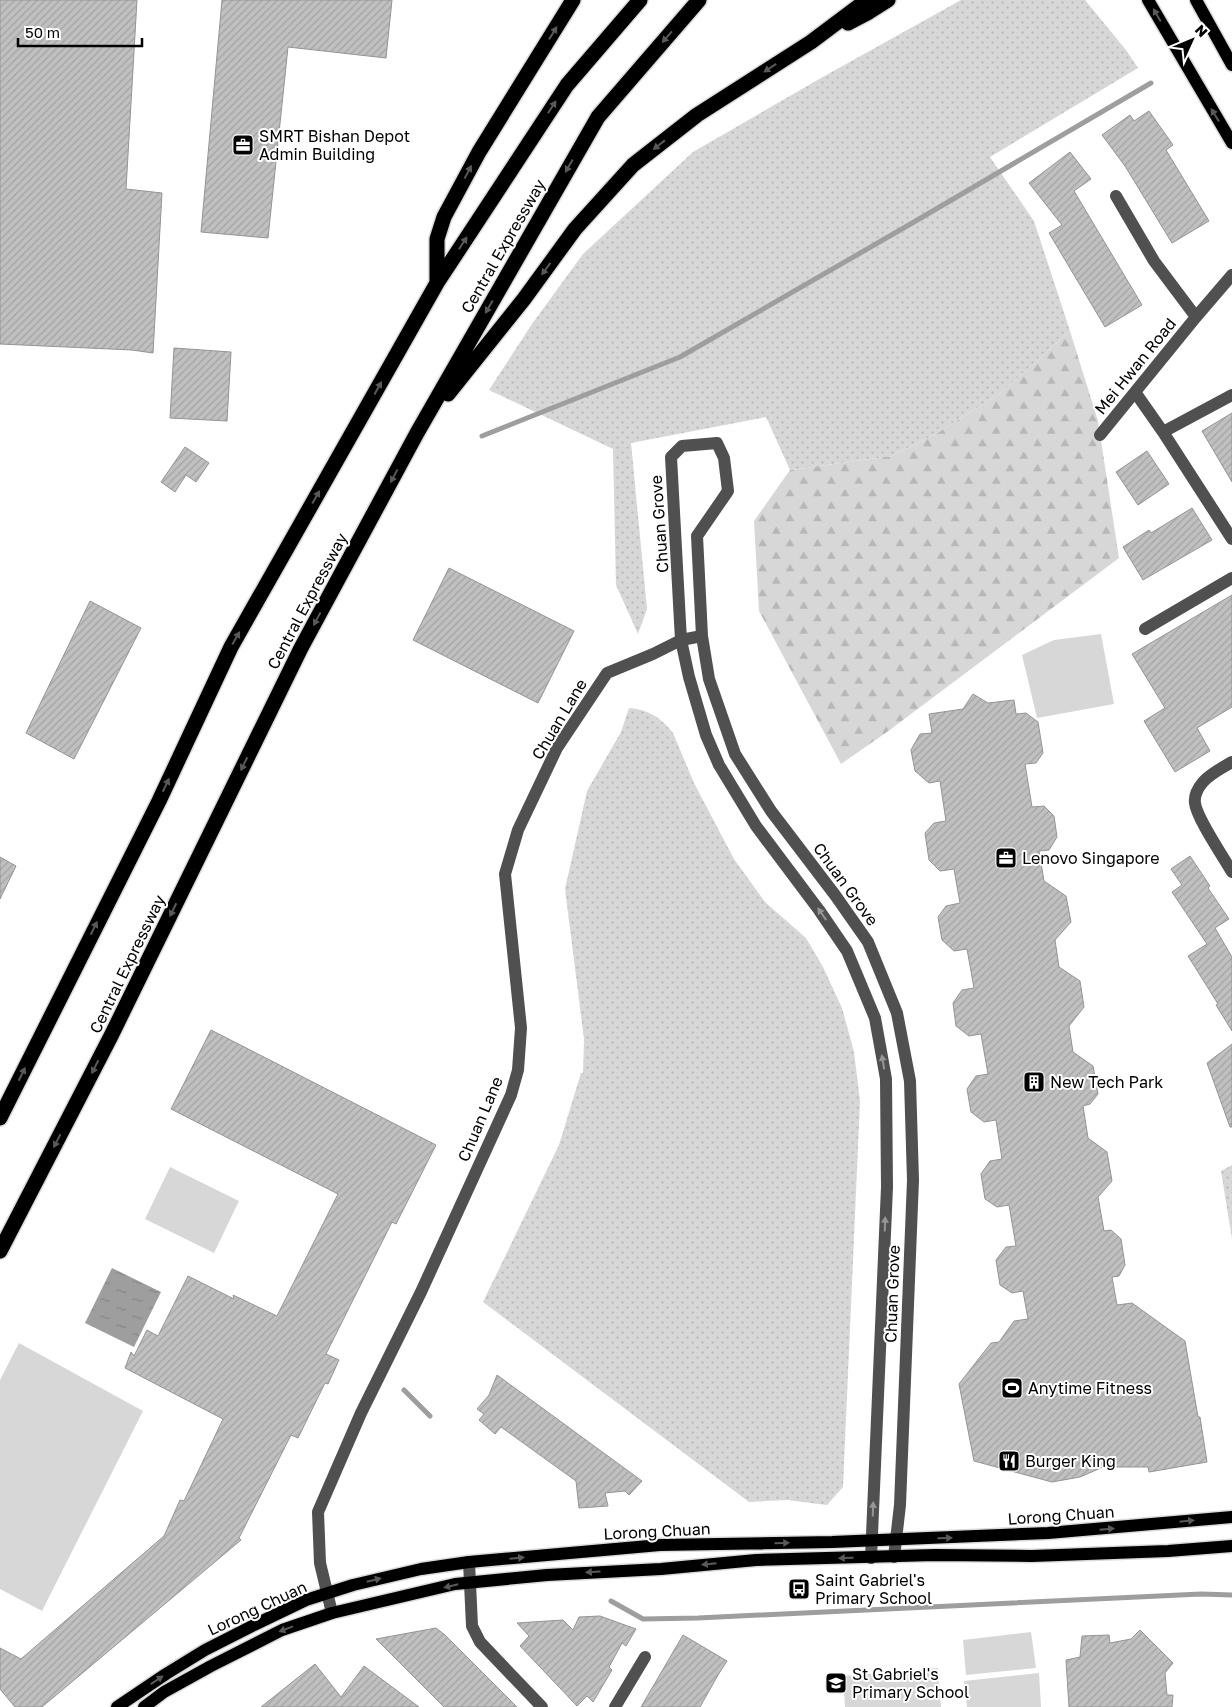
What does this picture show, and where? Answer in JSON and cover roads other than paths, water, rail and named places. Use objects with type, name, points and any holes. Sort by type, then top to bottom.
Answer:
[{"type":"highway","points":[[436,283],[437,239],[444,217],[479,152],[573,0]]},
{"type":"highway","name":"Central Expressway","points":[[0,1118],[159,801],[231,647],[436,283],[566,85],[640,0]]},
{"type":"highway","name":"Central Expressway","points":[[0,1252],[116,1028],[301,648],[417,433],[598,117],[698,0]]},
{"type":"highway","points":[[417,433],[524,298],[574,229],[632,165],[697,115],[811,42],[867,0]]},
{"type":"highway","points":[[811,42],[888,0]]},
{"type":"main road","points":[[1148,0],[1232,143]]},
{"type":"main road","points":[[1196,0],[1232,65]]},
{"type":"main road","name":"Lorong Chuan","points":[[117,1707],[206,1650],[306,1600],[390,1576],[469,1562],[660,1546],[896,1540],[1048,1533],[1232,1517]]},
{"type":"main road","name":"Lorong Chuan","points":[[144,1707],[164,1692],[282,1630],[332,1613],[455,1584],[756,1560],[894,1558],[935,1555],[1032,1556],[1232,1546]]},
{"type":"street","name":"Mei Hwan Road","points":[[1116,196],[1154,262],[1196,317]]},
{"type":"street","name":"Mei Hwan Road","points":[[1100,435],[1232,275]]},
{"type":"street","points":[[1135,392],[1232,539]]},
{"type":"street","points":[[1163,432],[1232,395]]},
{"type":"street","name":"Chuan Grove","points":[[871,1558],[887,1187],[886,1078],[875,1018],[848,951],[756,826],[719,765],[706,735],[688,677],[681,640],[671,456],[682,446],[717,443],[724,458],[728,492],[697,536],[702,636],[710,679],[735,754],[771,811],[836,895],[868,942],[897,1013],[910,1081],[913,1180],[900,1505],[894,1558]]},
{"type":"street","points":[[1145,629],[1232,578]]},
{"type":"street","name":"Chuan Lane","points":[[332,1613],[320,1563],[318,1512],[361,1414],[421,1292],[508,1102],[518,1070],[521,1028],[505,874],[518,830],[557,748],[607,673],[681,640],[702,636]]},
{"type":"street","points":[[1232,762],[1208,777],[1196,793],[1195,802],[1199,816],[1232,872]]},
{"type":"street","points":[[469,1562],[472,1626],[480,1642],[542,1707]]},
{"type":"street","points":[[615,1707],[646,1657]]},
{"type":"water","points":[[112,1268],[161,1292],[134,1347],[85,1323]]},
{"type":"waterway","points":[[482,436],[680,357],[1151,83]]},
{"type":"waterway","points":[[404,1390],[430,1416]]},
{"type":"waterway","points":[[611,1601],[643,1619],[1201,1594],[1232,1595]]},
{"type":"place","name":"SMRT Bishan Depot Admin Building","points":[[243,145]]},
{"type":"place","name":"Lenovo Singapore","points":[[1006,858]]},
{"type":"place","name":"New Tech Park","points":[[1034,1082]]},
{"type":"place","name":"Anytime Fitness","points":[[1012,1388]]},
{"type":"place","name":"Burger King","points":[[1009,1461]]},
{"type":"place","name":"Saint Gabriel's Primary School","points":[[799,1589]]},
{"type":"place","name":"St Gabriel's Primary School","points":[[836,1683]]}]
